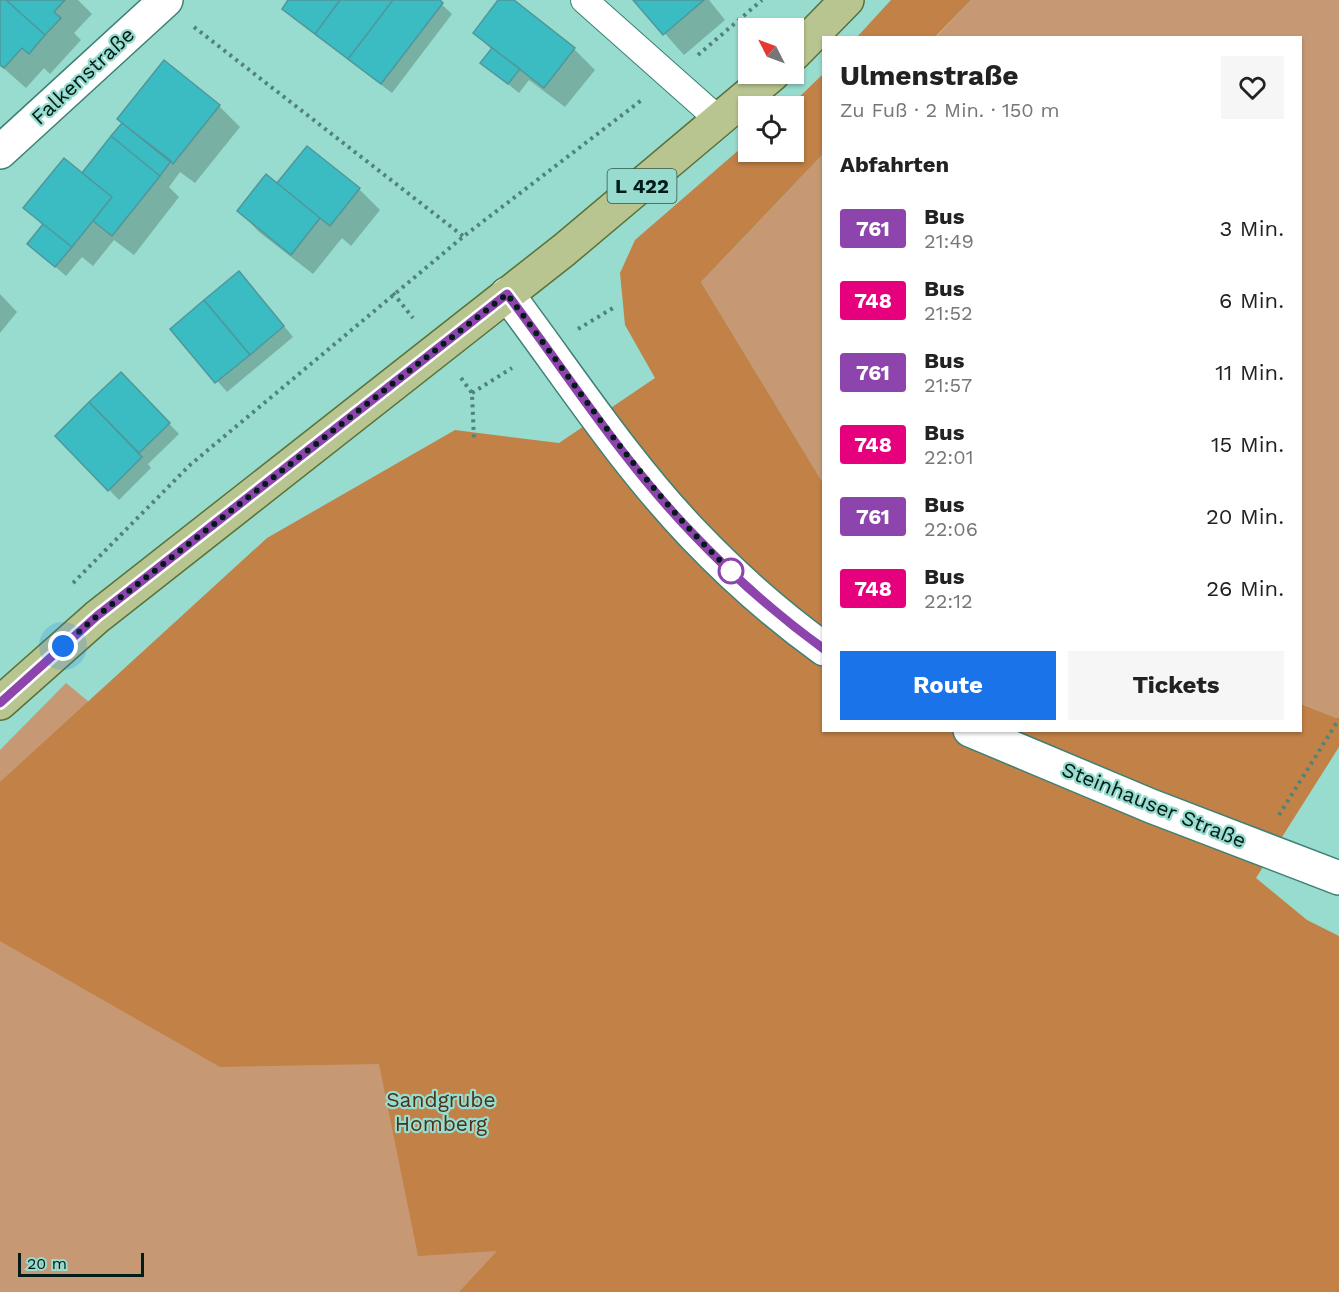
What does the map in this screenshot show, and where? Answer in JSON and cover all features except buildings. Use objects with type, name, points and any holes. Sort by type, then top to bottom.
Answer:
[{"type":"main road","points":[[804,44],[848,0]]},
{"type":"main road","name":"L 422","points":[[0,703],[97,616],[507,294],[761,84]]},
{"type":"street","name":"Falkenstraße","points":[[0,152],[164,2]]},
{"type":"street","points":[[507,294],[627,456],[693,535],[777,615],[822,648]]},
{"type":"street","name":"Steinhauser Straße","points":[[975,732],[1151,806],[1339,878]]},
{"type":"lane","points":[[584,0],[673,76],[719,120]]},
{"type":"path","points":[[72,585],[190,465],[464,236],[673,76],[762,0]]},
{"type":"path","points":[[164,2],[464,236]]},
{"type":"path","points":[[1259,847],[1339,719]]},
{"type":"green space","points":[[891,0],[971,0],[936,36],[858,36]]},
{"type":"green space","points":[[971,0],[1339,0],[1339,719],[1302,704],[1302,36],[937,36]]},
{"type":"green space","points":[[822,75],[822,155],[701,282],[822,481],[822,732],[1302,732],[1302,704],[1339,719],[1339,747],[1256,878],[1307,920],[1339,936],[1339,1292],[459,1292],[497,1251],[418,1256],[379,1064],[220,1067],[0,941],[0,782],[267,538],[455,430],[559,443],[655,378],[625,325],[620,273],[635,240],[738,151],[738,162],[804,162],[804,96],[800,96]]},
{"type":"green space","points":[[822,155],[822,481],[701,282]]},
{"type":"green space","name":"Sandgrube Homberg","points":[[66,683],[216,806],[1157,1292],[0,1292],[0,750]]},
{"type":"bus line","name":"761","points":[[0,703],[97,616],[507,294],[627,456],[693,535],[777,615],[822,648]]},
{"type":"route","points":[[63,646],[97,616],[507,294],[627,456],[693,535],[731,571]]}]
